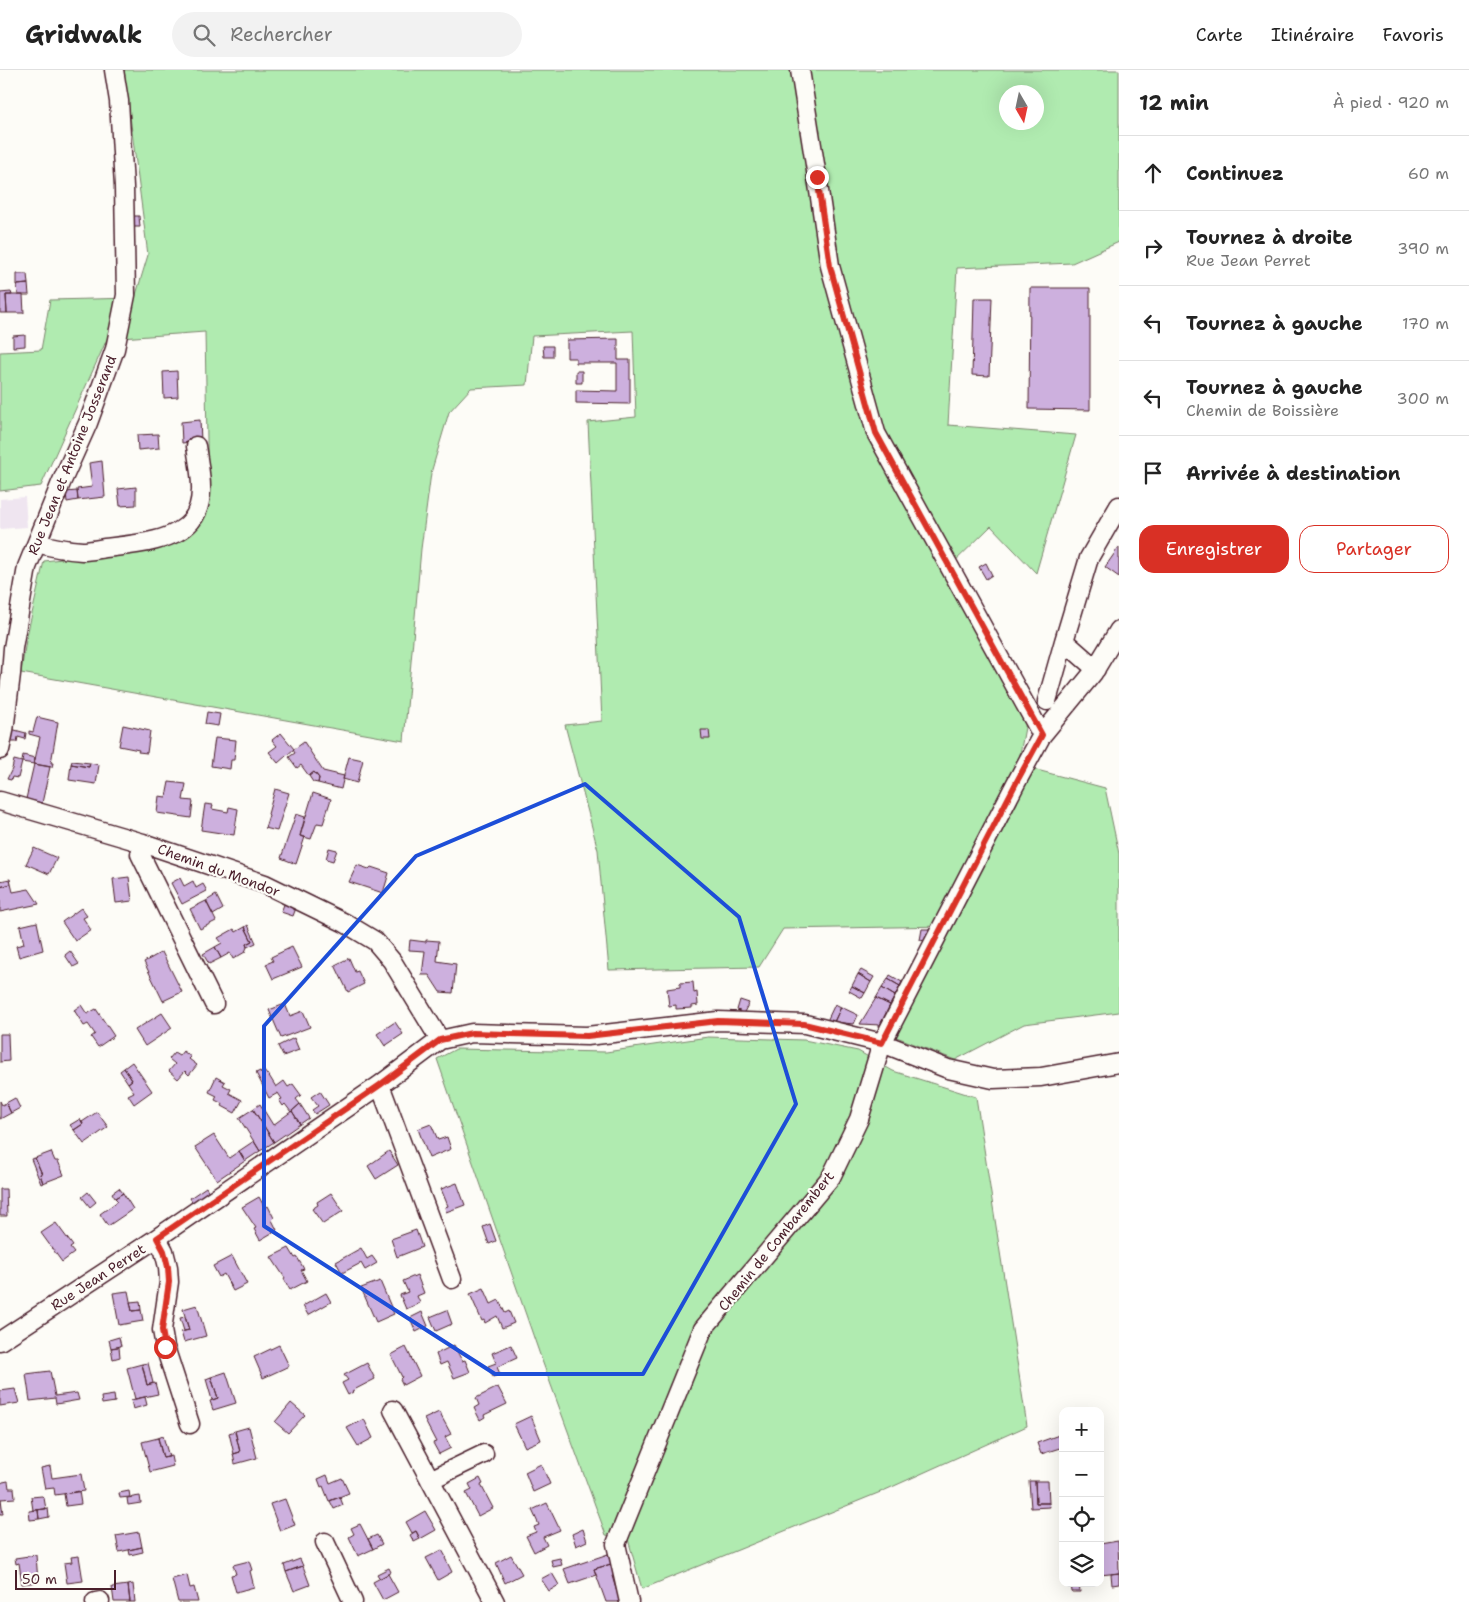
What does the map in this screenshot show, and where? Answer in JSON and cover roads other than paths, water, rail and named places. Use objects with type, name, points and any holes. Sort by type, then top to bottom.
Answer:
[{"type":"street","name":"Rue Jean et Antoine Josserand","points":[[0,750],[13,648],[27,567],[88,423],[115,349],[126,295],[124,187],[119,101],[114,70]]},
{"type":"street","points":[[800,70],[830,266],[876,433],[1042,735]]},
{"type":"street","points":[[37,543],[52,548],[83,551],[152,541],[175,533],[192,520],[199,505],[201,483],[196,446]]},
{"type":"street","points":[[1047,701],[1089,558],[1119,506]]},
{"type":"street","name":"Chemin de Combarembert","points":[[629,1602],[616,1544],[704,1329],[831,1176],[859,1119],[882,1043],[1016,783],[1042,735],[1096,669],[1119,630]]},
{"type":"street","points":[[1064,641],[1096,669]]},
{"type":"street","name":"Chemin du Mondor","points":[[0,801],[143,843],[265,884],[345,923],[375,940],[392,961],[440,1040]]},
{"type":"street","points":[[143,843],[140,854],[214,1004]]},
{"type":"street","name":"Rue Jean Perret","points":[[0,1342],[157,1238],[380,1085],[440,1040],[472,1033],[587,1036],[718,1021],[804,1024],[882,1043],[948,1069],[992,1079],[1042,1077],[1119,1063]]},
{"type":"street","points":[[380,1085],[452,1279]]},
{"type":"street","points":[[157,1238],[164,1251],[168,1267],[169,1282],[162,1330],[165,1347],[190,1424]]},
{"type":"street","points":[[393,1410],[495,1602]]},
{"type":"street","points":[[430,1480],[484,1454]]},
{"type":"street","points":[[325,1542],[353,1602]]}]
